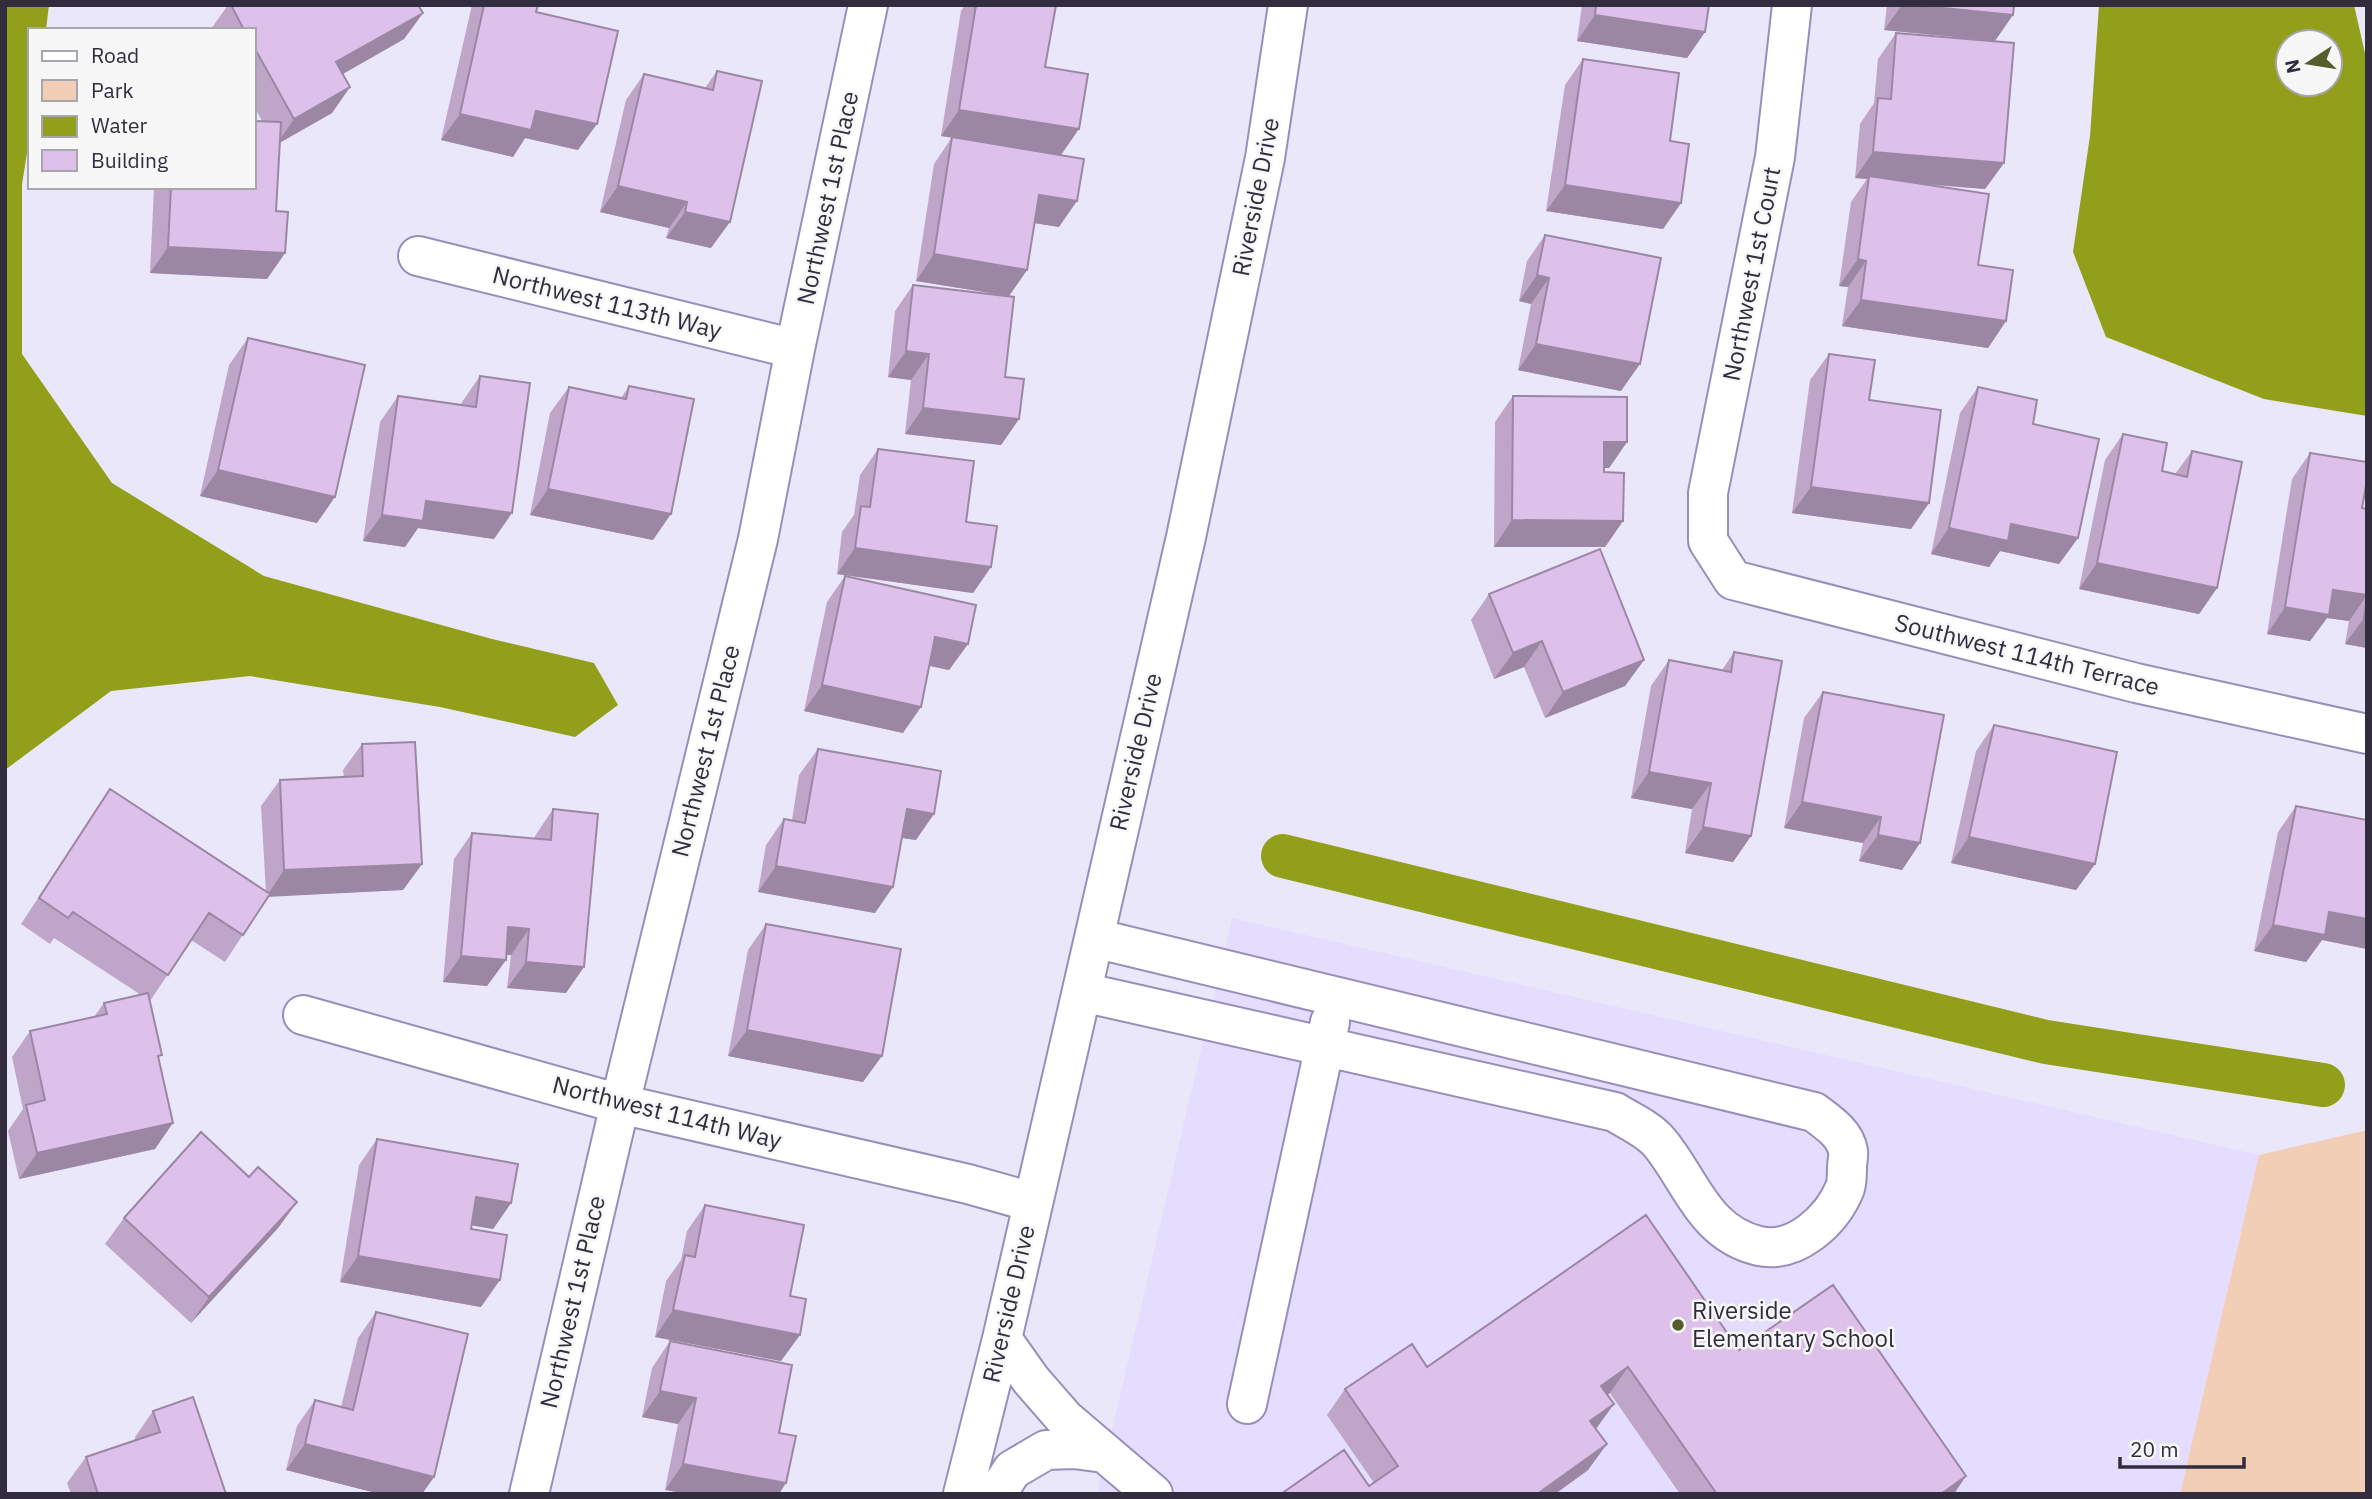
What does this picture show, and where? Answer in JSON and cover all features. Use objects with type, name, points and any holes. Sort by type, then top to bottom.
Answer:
[{"type":"street","name":"Northwest 1st Place","points":[[528,1494],[758,540],[795,349],[868,5]]},
{"type":"street","name":"Riverside Drive","points":[[963,1494],[1002,1339],[1186,537],[1265,158],[1289,5]]},
{"type":"street","name":"Northwest 1st Court","points":[[1708,541],[1708,494],[1775,157],[1792,5]]},
{"type":"street","name":"Northwest 113th Way","points":[[418,256],[795,349]]},
{"type":"street","name":"Southwest 114th Terrace","points":[[1708,541],[1733,580],[2136,683],[2367,734]]},
{"type":"street","points":[[1082,992],[1615,1112],[1657,1139],[1680,1170],[1704,1212],[1732,1236],[1761,1246],[1790,1244],[1812,1231],[1834,1209],[1846,1186],[1848,1150],[1835,1128],[1814,1112],[1094,938]]},
{"type":"street","points":[[1247,1404],[1336,996]]},
{"type":"street","name":"Northwest 114th Way","points":[[303,1016],[620,1104],[968,1184],[1032,1202]]},
{"type":"street","points":[[1002,1339],[1050,1403],[1153,1494]]},
{"type":"street","points":[[997,1494],[1012,1470],[1046,1450],[1074,1449],[1104,1453]]},
{"type":"shaded area","name":"Riverside Elementary School","points":[[1232,918],[2259,1155],[2180,1494],[1097,1494]]},
{"type":"green space","points":[[2367,1130],[2367,1494],[2180,1494],[2259,1155]]},
{"type":"water","points":[[5,5],[49,5],[46,28],[28,28],[28,147],[22,184],[22,354],[112,483],[264,576],[492,639],[594,663],[618,705],[575,737],[440,707],[250,676],[111,691],[5,770]]},
{"type":"water","points":[[2099,5],[2354,5],[2367,62],[2367,416],[2264,399],[2106,337],[2073,252],[2090,136]]},
{"type":"building","points":[[231,5],[418,5],[423,13],[336,62],[350,87],[294,119],[256,51],[256,28],[243,28]]},
{"type":"building","points":[[484,5],[538,5],[536,12],[618,31],[597,124],[536,111],[531,130],[460,114]]},
{"type":"building","points":[[976,5],[1056,5],[1045,67],[1088,74],[1079,129],[959,110]]},
{"type":"building","points":[[1596,5],[1709,5],[1705,32],[1595,15]]},
{"type":"building","points":[[1913,5],[2014,5],[2013,15]]},
{"type":"building","points":[[1896,33],[2014,43],[2004,163],[1873,152],[1878,98],[1891,99]]},
{"type":"building","points":[[1583,59],[1679,73],[1670,141],[1689,144],[1681,203],[1565,185]]},
{"type":"building","points":[[717,71],[762,81],[730,222],[685,212],[687,202],[618,186],[644,74],[713,90]]},
{"type":"building","points":[[256,121],[281,122],[276,211],[288,212],[285,253],[168,247],[171,189],[256,189]]},
{"type":"building","points":[[952,137],[1084,159],[1077,201],[1039,195],[1027,270],[934,254]]},
{"type":"building","points":[[1869,176],[1989,194],[1978,265],[2013,270],[2006,321],[1861,300],[1866,261],[1858,259]]},
{"type":"building","points":[[1545,235],[1661,258],[1640,364],[1536,344],[1549,278],[1537,275]]},
{"type":"building","points":[[913,285],[1014,297],[1005,377],[1024,379],[1019,419],[923,408],[929,354],[906,351]]},
{"type":"building","points":[[248,338],[365,365],[335,497],[218,470]]},
{"type":"building","points":[[1829,354],[1875,360],[1869,400],[1941,410],[1929,503],[1811,487]]},
{"type":"building","points":[[480,376],[530,383],[512,513],[426,501],[423,521],[382,515],[398,396],[476,407]]},
{"type":"building","points":[[629,386],[694,399],[671,514],[548,489],[569,387],[626,399]]},
{"type":"building","points":[[1978,387],[2037,400],[2033,424],[2099,439],[2078,538],[2011,524],[2008,541],[1949,528]]},
{"type":"building","points":[[1513,396],[1627,397],[1627,442],[1604,442],[1604,472],[1624,473],[1623,521],[1512,520]]},
{"type":"building","points":[[2123,434],[2167,443],[2162,471],[2187,477],[2192,451],[2242,462],[2217,588],[2097,563]]},
{"type":"building","points":[[878,449],[974,461],[966,522],[997,526],[991,567],[855,548],[861,506],[870,507]]},
{"type":"building","points":[[2310,453],[2367,462],[2362,508],[2367,509],[2367,595],[2333,590],[2329,615],[2285,607]]},
{"type":"building","points":[[1600,549],[1644,660],[1563,692],[1542,641],[1513,653],[1489,594]]},
{"type":"building","points":[[845,576],[976,605],[968,644],[935,637],[921,707],[822,685]]},
{"type":"building","points":[[2367,597],[2367,618],[2364,618]]},
{"type":"building","points":[[1734,652],[1782,661],[1751,836],[1703,827],[1711,783],[1649,772],[1669,660],[1731,672]]},
{"type":"building","points":[[1823,692],[1944,715],[1920,843],[1878,835],[1881,817],[1802,802]]},
{"type":"building","points":[[1994,725],[2117,752],[2095,864],[1969,837]]},
{"type":"building","points":[[415,742],[422,864],[284,870],[280,780],[363,776],[362,744]]},
{"type":"building","points":[[818,749],[941,771],[934,814],[907,809],[893,887],[776,866],[784,819],[805,823]]},
{"type":"building","points":[[110,789],[270,894],[243,935],[209,913],[168,975],[73,912],[68,918],[39,898]]},
{"type":"building","points":[[2296,806],[2367,820],[2367,919],[2329,912],[2325,935],[2273,925]]},
{"type":"building","points":[[553,809],[598,814],[584,967],[526,962],[529,929],[508,927],[506,960],[461,956],[472,833],[551,840]]},
{"type":"building","points":[[766,924],[901,949],[882,1056],[747,1030]]},
{"type":"building","points":[[148,993],[173,1123],[37,1153],[26,1105],[45,1100],[30,1031],[107,1014],[104,1003]]},
{"type":"building","points":[[201,1132],[249,1177],[258,1167],[297,1202],[209,1297],[124,1218]]},
{"type":"building","points":[[377,1139],[518,1164],[511,1203],[476,1197],[471,1229],[507,1235],[500,1280],[358,1256]]},
{"type":"building","points":[[705,1205],[804,1225],[790,1296],[806,1299],[800,1335],[673,1310],[685,1255],[695,1257]]},
{"type":"building","points":[[1646,1215],[1739,1350],[1833,1285],[1966,1476],[1941,1494],[1717,1494],[1628,1367],[1601,1386],[1614,1404],[1590,1421],[1607,1444],[1540,1492],[1541,1494],[1281,1494],[1344,1450],[1369,1486],[1398,1466],[1345,1389],[1412,1344],[1427,1367]]},
{"type":"building","points":[[376,1312],[468,1334],[434,1477],[305,1444],[315,1400],[353,1410]]},
{"type":"building","points":[[670,1341],[792,1365],[779,1433],[796,1436],[786,1483],[683,1464],[696,1398],[660,1391]]},
{"type":"building","points":[[193,1397],[226,1494],[98,1494],[86,1457],[160,1432],[153,1411]]},
{"type":"waterway","points":[[1283,856],[2046,1042],[2323,1085]]},
{"type":"place","name":"Riverside Elementary School","points":[[1678,1325]]}]
